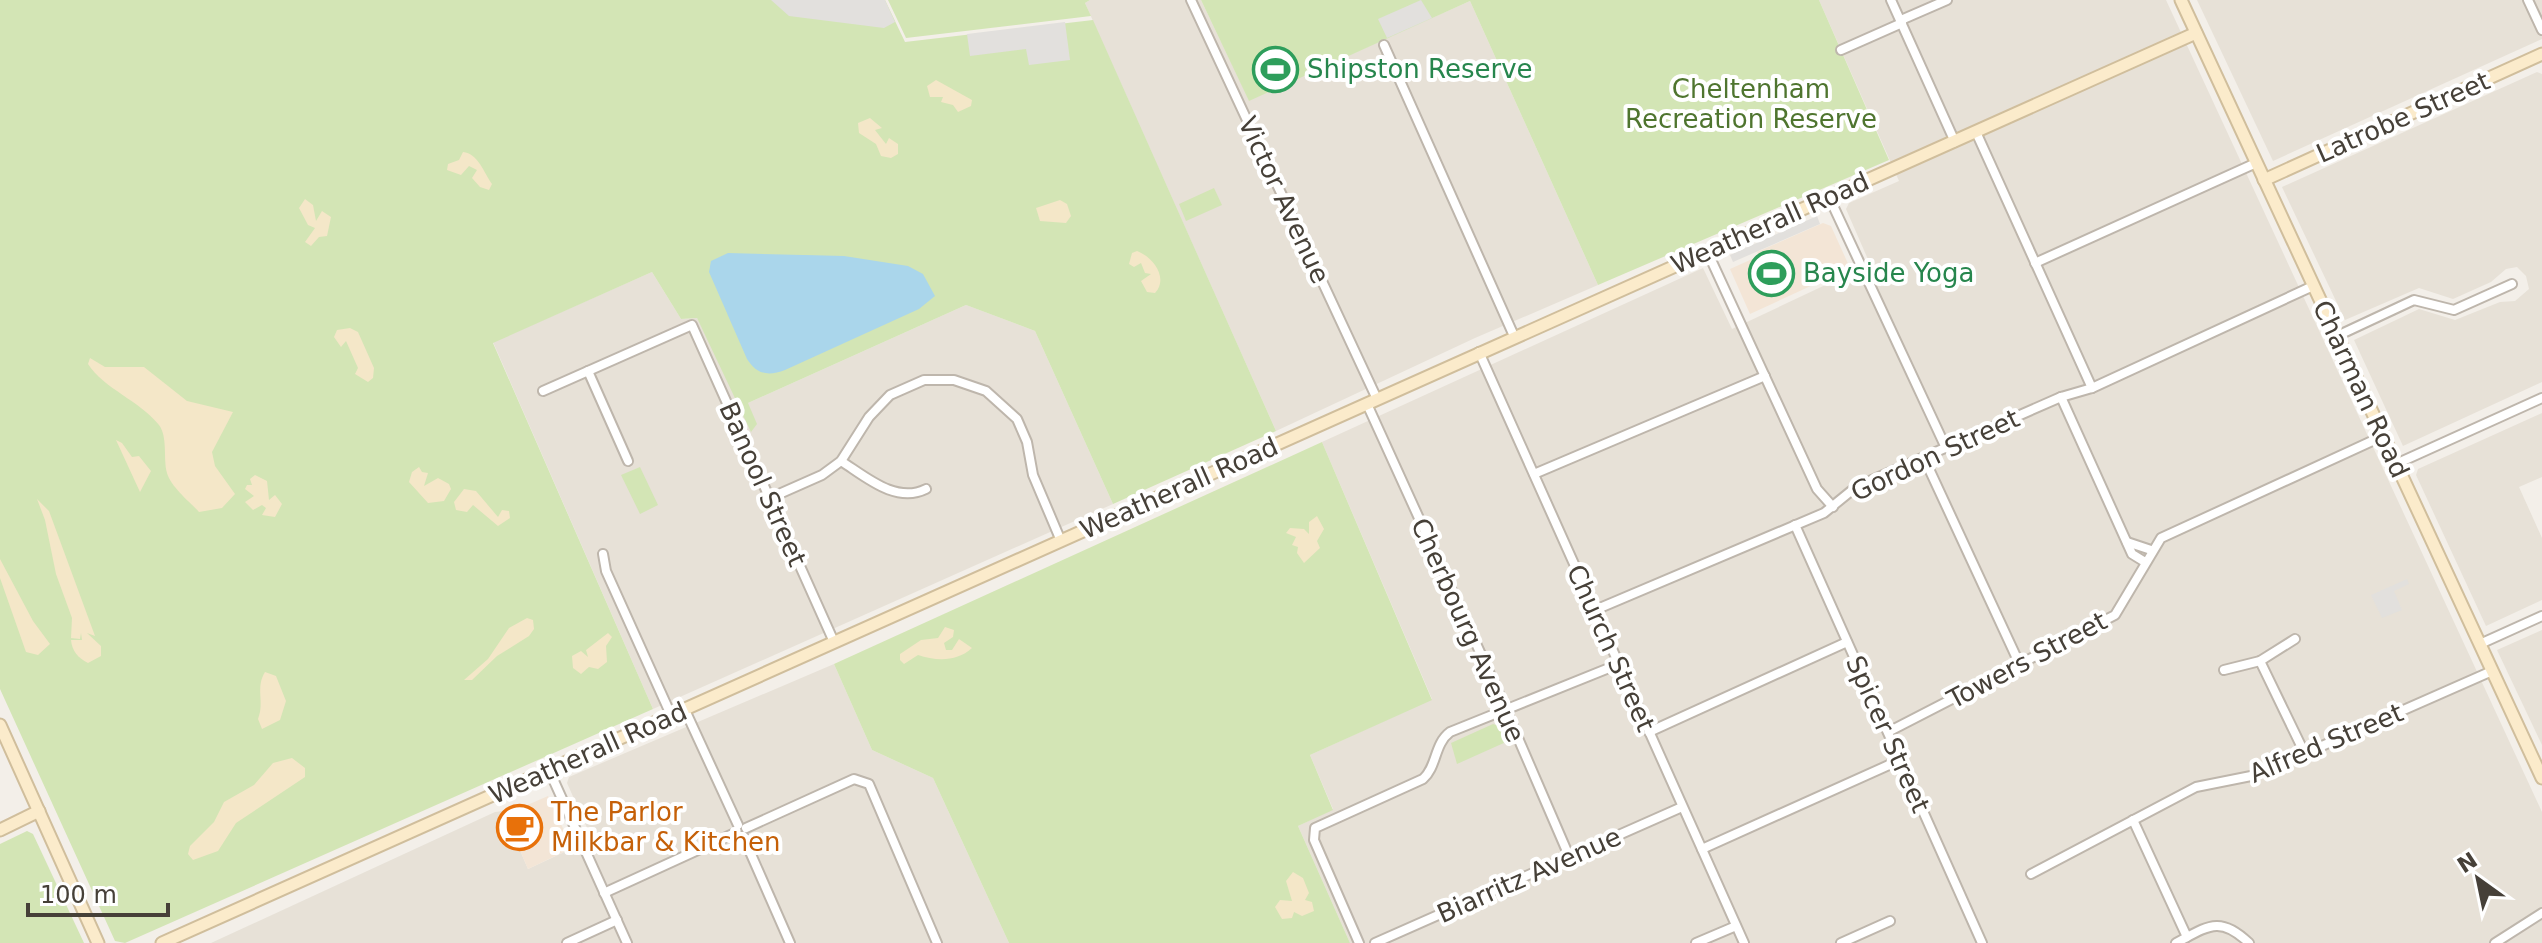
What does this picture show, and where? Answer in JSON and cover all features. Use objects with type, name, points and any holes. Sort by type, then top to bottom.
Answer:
[{"type":"street","name":"Victor Avenue","points":[[1191,0],[1372,402]]},
{"type":"street","points":[[1891,0],[1955,142]]},
{"type":"street","points":[[1841,50],[1947,0]]},
{"type":"street","name":"Charman Road","points":[[2181,0],[2542,778]]},
{"type":"street","points":[[2528,0],[2542,30]]},
{"type":"street","name":"Weatherall Road","points":[[162,943],[2196,33]]},
{"type":"street","points":[[1384,45],[1514,336]]},
{"type":"street","points":[[2542,47],[2542,54]]},
{"type":"street","name":"Latrobe Street","points":[[2264,180],[2542,54]]},
{"type":"street","points":[[1976,132],[2092,388]]},
{"type":"street","points":[[2035,263],[2256,163]]},
{"type":"street","points":[[1829,197],[1946,448]]},
{"type":"street","points":[[1707,251],[1817,489],[1833,507]]},
{"type":"street","points":[[2337,336],[2414,300],[2454,310],[2512,284]]},
{"type":"street","name":"Gordon Street","points":[[1595,610],[1795,525],[1833,507],[1856,487],[2061,397],[2092,388],[2315,289]]},
{"type":"street","name":"Banool Street","points":[[588,371],[692,325],[834,642]]},
{"type":"street","name":"Church Street","points":[[1479,352],[1744,943]]},
{"type":"street","points":[[543,391],[588,371],[628,461]]},
{"type":"street","points":[[1534,474],[1765,376]]},
{"type":"street","points":[[770,498],[822,475],[841,461],[869,417],[898,390],[933,379],[971,384],[1001,401],[1021,427],[1033,475],[1061,541]]},
{"type":"street","points":[[2061,397],[2134,556],[2145,562]]},
{"type":"street","points":[[2396,464],[2542,398]]},
{"type":"street","name":"Cherbourg Avenue","points":[[1372,402],[1569,856]]},
{"type":"street","name":"Towers Street","points":[[1888,732],[2115,615],[2151,550],[2168,534],[2384,439]]},
{"type":"street","points":[[1924,458],[2020,665]]},
{"type":"street","points":[[841,461],[897,493],[909,495],[926,489]]},
{"type":"street","name":"Spicer Street","points":[[1795,525],[1982,943]]},
{"type":"street","points":[[2127,542],[2151,550]]},
{"type":"street","points":[[603,554],[606,571],[671,715]]},
{"type":"street","points":[[2480,644],[2542,616]]},
{"type":"street","points":[[2224,670],[2260,661],[2295,639]]},
{"type":"street","points":[[1649,732],[1847,642]]},
{"type":"street","points":[[2260,661],[2305,754]]},
{"type":"street","points":[[1359,943],[1314,840],[1313,833],[1320,824],[1423,779],[1430,771],[1444,736],[1505,708],[1561,690],[1619,664]]},
{"type":"street","name":"Alfred Street","points":[[2031,874],[2196,787],[2243,779],[2492,671]]},
{"type":"street","points":[[685,710],[790,943]]},
{"type":"street","points":[[0,725],[98,943]]},
{"type":"street","points":[[1702,849],[1900,760]]},
{"type":"street","points":[[549,770],[627,943]]},
{"type":"street","points":[[604,893],[854,779],[861,779],[871,787],[937,943]]},
{"type":"street","name":"Biarritz Avenue","points":[[1375,943],[1682,807]]},
{"type":"street","points":[[0,830],[39,811]]},
{"type":"street","points":[[2133,820],[2187,937]]},
{"type":"street","points":[[2495,943],[2542,913]]},
{"type":"street","points":[[567,943],[617,920]]},
{"type":"street","points":[[1841,943],[1890,921]]},
{"type":"street","points":[[2176,943],[2223,924],[2233,927],[2249,943]]},
{"type":"street","points":[[1696,943],[1736,926]]},
{"type":"shaded area","points":[[771,0],[885,0],[895,22],[884,28],[789,16]]},
{"type":"shaded area","points":[[1090,0],[1201,0],[1249,100],[1470,1],[1598,285],[1475,338],[1276,431],[1085,3]]},
{"type":"shaded area","points":[[1421,0],[1432,18],[1387,38],[1378,19]]},
{"type":"shaded area","points":[[1819,0],[2166,0],[2542,812],[2542,943],[1350,943],[1298,826],[1333,809],[1310,755],[1432,699],[1322,442],[1703,268],[1732,329],[1870,264],[1846,209],[1849,203],[1899,181]]},
{"type":"shaded area","points":[[2197,0],[2542,0],[2542,39],[2273,161]]},
{"type":"shaded area","points":[[1065,22],[1070,60],[1029,65],[1026,49],[970,56],[967,34]]},
{"type":"shaded area","points":[[2537,72],[2542,74],[2542,382],[2403,446],[2354,340],[2419,309],[2455,320],[2500,302],[2515,301],[2529,289],[2526,276],[2517,267],[2506,269],[2491,282],[2453,299],[2419,288],[2345,320],[2282,187]]},
{"type":"shaded area","points":[[1817,216],[1820,224],[1733,262],[1730,255]]},
{"type":"shaded area","points":[[1823,223],[1831,226],[1850,268],[1750,314],[1730,269],[1759,256],[1757,252]]},
{"type":"shaded area","points":[[652,272],[681,319],[697,318],[719,361],[748,403],[966,305],[1035,331],[1113,504],[653,709],[493,342]]},
{"type":"shaded area","points":[[2542,413],[2542,477],[2519,487],[2542,538],[2542,600],[2486,626],[2416,475],[2418,469]]},
{"type":"shaded area","points":[[2407,579],[2409,584],[2394,591],[2402,610],[2382,618],[2371,595]]},
{"type":"shaded area","points":[[2542,630],[2542,745],[2497,650]]},
{"type":"shaded area","points":[[834,664],[872,750],[933,778],[1009,943],[211,943],[495,812],[503,811],[528,869],[592,839],[567,783],[569,777]]},
{"type":"shaded area","points":[[548,796],[572,848],[528,869],[503,811],[509,813]]},
{"type":"green space","points":[[0,0],[885,0],[905,42],[1093,20],[1276,431],[1113,504],[1035,331],[966,305],[748,403],[757,424],[751,432],[697,318],[681,319],[652,272],[493,343],[653,709],[125,943],[115,941],[0,689]]},
{"type":"green space","points":[[888,0],[1090,0],[1085,3],[1091,16],[906,38]]},
{"type":"green space","name":"Cheltenham Recreation Reserve","points":[[1201,0],[1819,0],[1889,160],[1598,285],[1470,1],[1249,101]]},
{"type":"green space","points":[[1214,188],[1222,205],[1186,221],[1179,204]]},
{"type":"green space","points":[[1322,442],[1432,700],[1310,755],[1333,810],[1298,826],[1350,943],[1009,943],[933,778],[872,750],[834,664]]},
{"type":"green space","points":[[640,467],[658,505],[640,514],[621,475]]},
{"type":"green space","points":[[1493,724],[1499,726],[1506,742],[1457,764],[1451,743]]},
{"type":"green space","points":[[27,831],[33,834],[84,943],[0,943],[0,844]]},
{"type":"sand","points":[[936,80],[972,100],[971,106],[958,112],[953,105],[941,102],[943,97],[930,97],[927,86]]},
{"type":"sand","points":[[870,118],[882,128],[875,130],[886,144],[889,138],[898,144],[898,154],[891,158],[881,156],[876,144],[859,133],[858,123]]},
{"type":"sand","points":[[463,152],[473,156],[480,164],[492,184],[489,190],[480,187],[472,178],[477,170],[469,166],[461,175],[447,170],[448,164],[459,160]]},
{"type":"sand","points":[[305,199],[313,205],[316,221],[322,211],[331,217],[327,236],[319,237],[311,246],[305,242],[315,228],[308,225],[299,208]]},
{"type":"sand","points":[[1060,200],[1067,204],[1071,216],[1066,223],[1040,221],[1036,208]]},
{"type":"sand","points":[[1137,251],[1149,258],[1160,275],[1155,293],[1147,292],[1141,281],[1151,274],[1145,273],[1141,263],[1134,267],[1129,264],[1132,253]]},
{"type":"sand","points":[[350,328],[358,332],[374,368],[373,378],[368,382],[355,374],[358,368],[346,341],[341,347],[334,337],[337,330]]},
{"type":"sand","points":[[90,358],[105,367],[144,367],[187,401],[233,412],[212,452],[215,466],[235,494],[222,508],[199,512],[177,489],[167,473],[159,425],[142,408],[95,373],[88,364]]},
{"type":"sand","points":[[116,440],[132,457],[139,456],[151,471],[140,492]]},
{"type":"sand","points":[[419,467],[422,472],[428,473],[424,486],[438,478],[449,484],[451,489],[444,501],[428,503],[409,482],[412,472]]},
{"type":"sand","points":[[255,475],[267,481],[269,500],[275,495],[282,504],[275,517],[262,515],[266,508],[262,505],[253,510],[245,502],[254,496],[245,489],[247,485],[252,485],[250,479]]},
{"type":"sand","points":[[464,489],[476,491],[498,517],[502,510],[509,511],[510,518],[498,526],[473,505],[467,512],[456,510],[454,502]]},
{"type":"sand","points":[[37,499],[49,511],[95,636],[87,633],[101,646],[101,656],[88,663],[73,648],[71,640],[82,640],[81,633],[80,639],[71,638],[72,618],[56,574],[45,520]]},
{"type":"sand","points":[[1317,516],[1324,529],[1317,541],[1320,548],[1304,563],[1297,553],[1298,547],[1292,545],[1296,537],[1286,533],[1290,528],[1304,529],[1309,534],[1309,522]]},
{"type":"sand","points":[[0,559],[33,621],[50,644],[38,655],[26,652],[0,578]]},
{"type":"sand","points":[[527,618],[533,620],[534,629],[529,636],[497,656],[472,680],[464,680],[488,659],[509,628]]},
{"type":"sand","points":[[945,627],[954,630],[953,637],[944,643],[946,650],[952,650],[959,639],[972,648],[953,658],[918,655],[904,664],[900,660],[900,654],[921,640],[938,638]]},
{"type":"sand","points":[[608,633],[612,637],[606,646],[607,662],[598,669],[589,667],[581,674],[573,668],[572,656],[581,651],[588,657],[586,650]]},
{"type":"sand","points":[[265,672],[276,676],[286,701],[280,720],[262,729],[258,719]]},
{"type":"sand","points":[[292,758],[305,768],[305,777],[236,823],[218,851],[193,860],[188,854],[190,846],[214,822],[224,802],[254,785],[273,763]]},
{"type":"sand","points":[[1293,872],[1303,878],[1309,893],[1305,900],[1312,902],[1314,911],[1302,916],[1294,912],[1292,918],[1282,919],[1275,907],[1280,900],[1292,901],[1286,881]]},
{"type":"water","points":[[728,253],[844,256],[908,266],[923,274],[935,296],[919,309],[785,370],[764,373],[747,359],[709,272],[711,261]]},
{"type":"place","name":"Shipston Reserve","points":[[1276,69]]},
{"type":"place","name":"Bayside Yoga","points":[[1772,273]]},
{"type":"place","name":"The Parlor Milkbar & Kitchen","points":[[520,827]]}]
